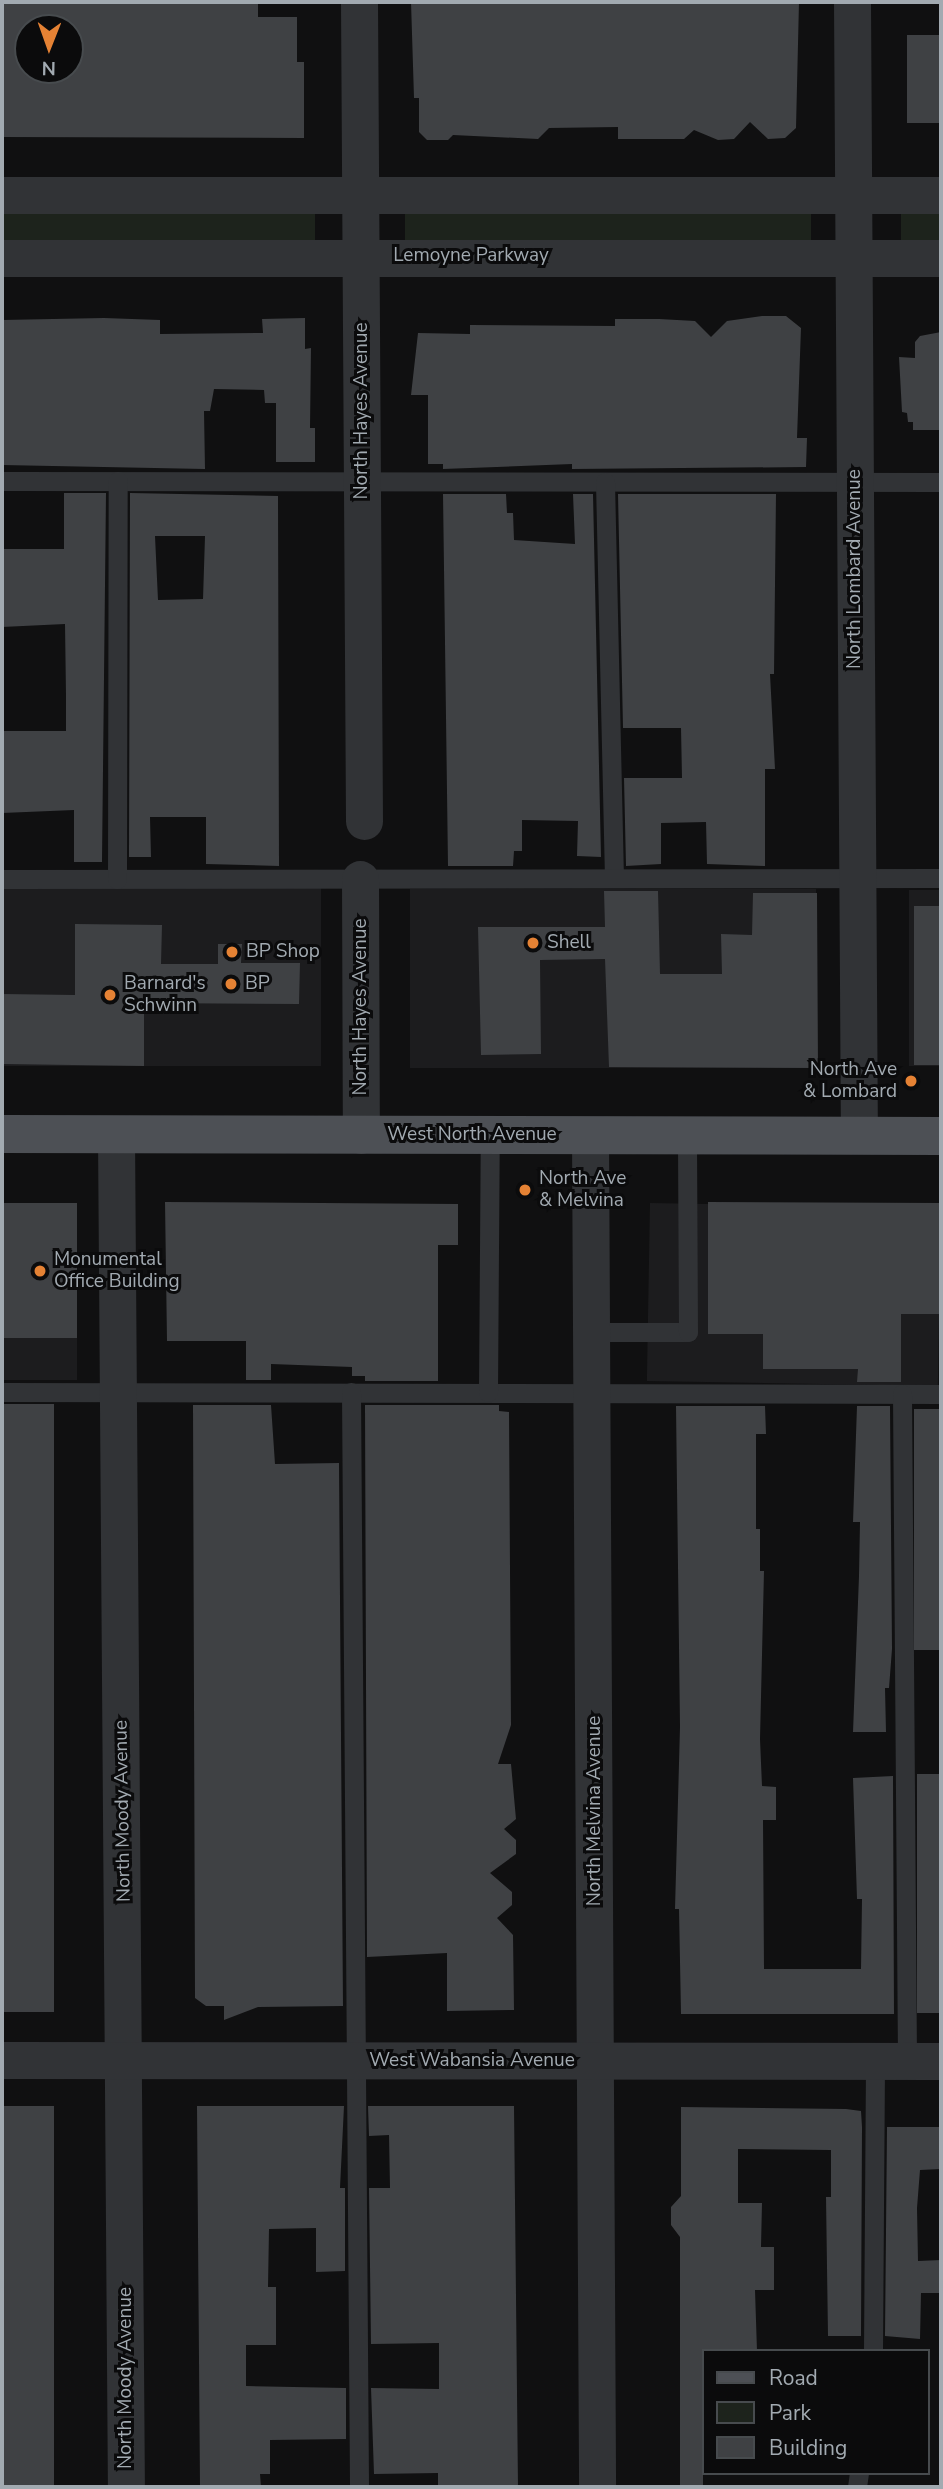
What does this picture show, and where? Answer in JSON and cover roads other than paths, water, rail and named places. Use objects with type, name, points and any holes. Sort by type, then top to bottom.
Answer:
[{"type":"main road","name":"West North Avenue","points":[[2,1134],[941,1136]]},
{"type":"street","name":"North Hayes Avenue","points":[[359,2],[365,821]]},
{"type":"street","name":"North Lombard Avenue","points":[[852,2],[859,1135]]},
{"type":"street","points":[[2,195],[941,195]]},
{"type":"street","name":"Lemoyne Parkway","points":[[2,258],[361,255],[941,258]]},
{"type":"street","name":"North Hayes Avenue","points":[[360,878],[361,1135]]},
{"type":"street","name":"North Moody Avenue","points":[[116,1134],[125,2060],[126,2487]]},
{"type":"street","name":"North Melvina Avenue","points":[[590,1135],[597,2061],[597,2487]]},
{"type":"street","name":"West Wabansia Avenue","points":[[2,2060],[908,2061]]},
{"type":"lane","points":[[2,481],[941,482]]},
{"type":"lane","points":[[117,879],[118,481]]},
{"type":"lane","points":[[605,482],[614,878]]},
{"type":"lane","points":[[2,879],[941,878]]},
{"type":"lane","points":[[488,1392],[490,1135]]},
{"type":"lane","points":[[592,1332],[688,1332],[687,1136]]},
{"type":"lane","points":[[2,1392],[941,1394]]},
{"type":"lane","points":[[351,1392],[359,2487]]},
{"type":"lane","points":[[873,2349],[908,2061],[902,1394]]},
{"type":"place","name":"Shell","points":[[533,943]]},
{"type":"place","name":"BP Shop","points":[[232,952]]},
{"type":"place","name":"BP","points":[[231,984]]},
{"type":"place","name":"Barnard's Schwinn","points":[[110,995]]},
{"type":"place","name":"North Ave & Lombard","points":[[911,1081]]},
{"type":"place","name":"North Ave & Melvina","points":[[525,1190]]},
{"type":"place","name":"Monumental Office Building","points":[[40,1271]]}]
